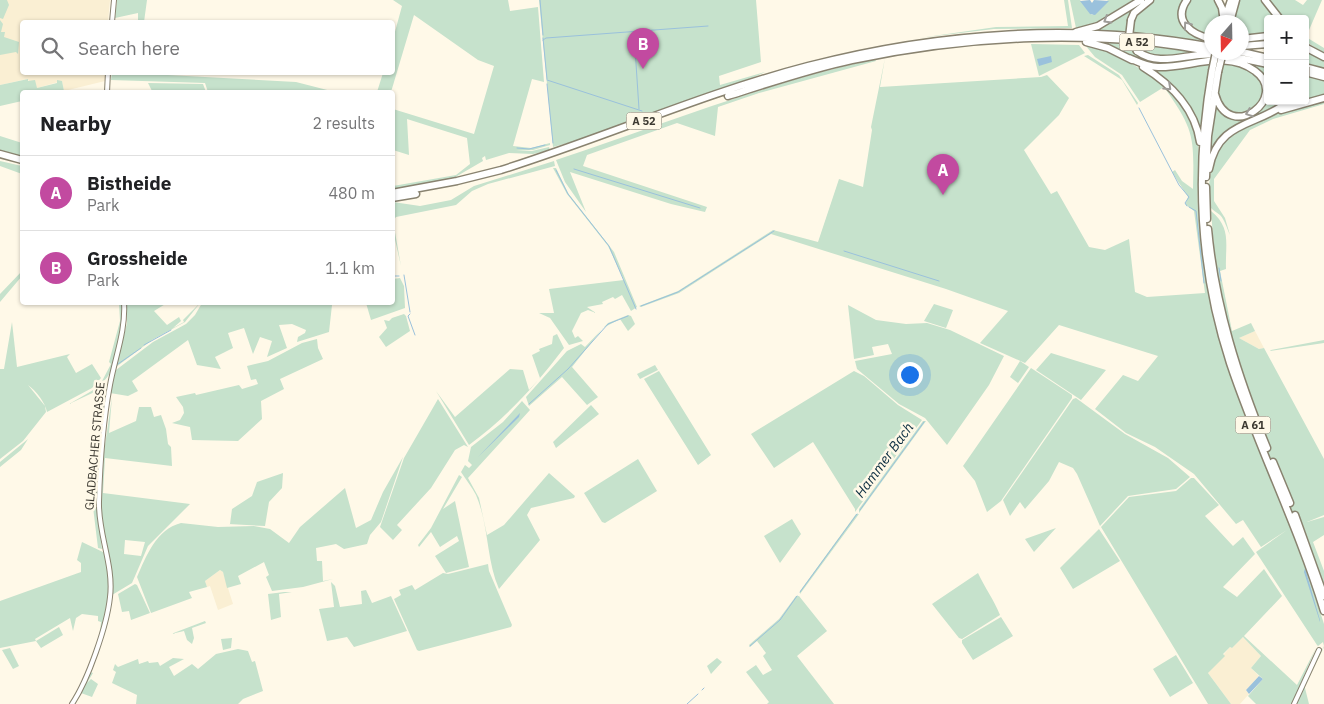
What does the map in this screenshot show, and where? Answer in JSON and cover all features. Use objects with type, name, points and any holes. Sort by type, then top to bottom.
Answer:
[{"type":"highway","points":[[1070,33],[1098,26],[1142,0]]},
{"type":"highway","points":[[1150,0],[1134,13],[1131,20],[1129,37],[1137,51],[1149,58],[1160,59],[1204,55]]},
{"type":"highway","points":[[1187,0],[1182,12],[1184,23],[1196,34],[1204,36]]},
{"type":"highway","points":[[1218,0],[1223,15]]},
{"type":"highway","points":[[1226,15],[1231,0]]},
{"type":"highway","points":[[1232,15],[1236,0]]},
{"type":"highway","points":[[1266,0],[1277,15]]},
{"type":"highway","name":"A 52","points":[[395,192],[449,183],[500,170],[773,76],[850,56],[971,37],[1070,33],[1162,39],[1204,47]]},
{"type":"highway","points":[[1249,38],[1264,36]]},
{"type":"highway","points":[[1062,39],[1097,44],[1156,67],[1201,61],[1236,63],[1260,74],[1266,93],[1262,104],[1255,112],[1239,116],[1224,110],[1217,101],[1214,90]]},
{"type":"highway","name":"A 52","points":[[395,197],[458,186],[502,174],[782,78],[852,60],[894,52],[960,44],[1062,39],[1138,42],[1204,48]]},
{"type":"highway","points":[[1249,45],[1264,44]]},
{"type":"highway","points":[[1309,48],[1324,57]]},
{"type":"highway","points":[[1249,54],[1264,57]]},
{"type":"highway","points":[[1129,58],[1157,77],[1188,109],[1198,130],[1202,150]]},
{"type":"highway","name":"A 61","points":[[1214,60],[1214,90],[1208,136],[1206,201],[1213,274],[1229,345],[1250,405],[1302,533],[1324,596]]},
{"type":"highway","name":"A 61","points":[[1221,60],[1215,71],[1202,150],[1204,233],[1209,277],[1220,330],[1237,384],[1298,535],[1324,612]]},
{"type":"highway","name":"A 52","points":[[1249,60],[1264,63]]},
{"type":"highway","points":[[1309,68],[1324,72]]},
{"type":"highway","points":[[1309,73],[1324,77]]},
{"type":"highway","points":[[1206,201],[1210,165],[1220,142],[1238,126],[1263,116],[1324,98]]},
{"type":"highway","points":[[1263,116],[1282,105]]},
{"type":"highway","points":[[0,154],[20,159]]},
{"type":"highway","points":[[0,158],[20,164]]},
{"type":"main road","points":[[112,20],[114,0]]},
{"type":"main road","points":[[107,90],[108,75]]},
{"type":"main road","name":"GLADBACHER STRASSE","points":[[72,704],[87,672],[110,598],[110,576],[100,524],[99,503],[108,395],[125,324],[124,305]]},
{"type":"main road","points":[[1294,704],[1319,650]]},
{"type":"shaded area","points":[[0,0],[110,0],[108,20],[20,20],[20,75],[105,75],[105,81],[68,90],[64,90],[62,81],[37,88],[27,79],[0,85]]},
{"type":"shaded area","points":[[1255,331],[1264,348],[1259,349],[1239,338]]},
{"type":"shaded area","points":[[220,570],[223,572],[233,604],[218,610],[210,586],[207,587],[205,581]]},
{"type":"shaded area","points":[[1243,637],[1261,656],[1251,668],[1259,676],[1246,690],[1249,694],[1240,704],[1231,704],[1208,673],[1230,647],[1232,648]]},
{"type":"green space","points":[[0,0],[7,0],[9,5],[3,19],[0,18]]},
{"type":"green space","points":[[117,0],[147,0],[144,20],[138,20],[138,13],[115,18]]},
{"type":"green space","points":[[393,0],[508,0],[510,11],[538,7],[544,82],[532,79],[513,146],[531,148],[550,143],[550,145],[533,150],[516,150],[532,151],[549,147],[550,150],[533,154],[509,153],[486,160],[485,156],[482,158],[483,161],[452,179],[395,191],[395,186],[456,175],[470,164],[467,138],[407,119],[409,155],[395,151],[395,110],[474,134],[494,66],[478,60],[414,15],[392,90],[378,90],[382,75],[395,75],[395,32],[402,6]]},
{"type":"green space","points":[[539,0],[756,0],[761,62],[719,76],[720,85],[765,72],[737,85],[590,137],[553,147]]},
{"type":"green space","points":[[1064,0],[1068,0],[1072,28],[994,29],[919,38],[996,27],[1068,26]]},
{"type":"green space","points":[[1070,0],[1080,0],[1092,15],[1108,0],[1133,0],[1097,22],[1076,28]]},
{"type":"green space","points":[[1145,0],[1129,19],[1126,33],[1088,31]]},
{"type":"green space","points":[[1153,0],[1186,0],[1184,24],[1204,36],[1204,42],[1131,33],[1136,15]]},
{"type":"green space","points":[[1190,0],[1215,0],[1221,15],[1204,15],[1204,36],[1185,22],[1184,10]]},
{"type":"green space","points":[[1240,0],[1264,0],[1276,15],[1264,15],[1264,35],[1249,37],[1249,15],[1235,15]]},
{"type":"green space","points":[[1269,0],[1295,0],[1303,5],[1307,0],[1322,0],[1309,30],[1309,15],[1280,15]]},
{"type":"green space","points":[[0,20],[3,24],[1,32],[5,32],[4,37],[19,42],[18,54],[16,52],[0,55]]},
{"type":"green space","points":[[1309,39],[1324,48],[1324,53],[1309,44]]},
{"type":"green space","points":[[1101,42],[1129,44],[1141,57],[1204,56],[1204,60],[1211,60],[1177,64],[1149,65]]},
{"type":"green space","points":[[1031,44],[1079,45],[1085,53],[1039,76]]},
{"type":"green space","points":[[1085,45],[1112,53],[1153,77],[1182,103],[1196,129],[1199,152],[1198,209],[1202,251],[1209,292],[1215,261],[1211,211],[1218,217],[1225,230],[1226,269],[1220,271],[1232,331],[1251,323],[1255,331],[1239,338],[1259,349],[1264,348],[1324,459],[1324,515],[1307,522],[1324,517],[1324,535],[1313,542],[1324,571],[1324,586],[1303,525],[1293,528],[1324,624],[1324,646],[1323,642],[1317,645],[1256,552],[1287,530],[1261,547],[1243,520],[1236,524],[1194,474],[1155,447],[1126,433],[1095,409],[1123,375],[1138,381],[1158,356],[1059,325],[1025,363],[980,343],[1008,311],[946,289],[771,234],[679,293],[641,307],[639,306],[678,291],[773,230],[818,242],[839,179],[863,187],[871,127],[885,58],[880,87],[1041,77],[1047,75],[1069,98],[1059,115],[1024,150],[1051,194],[1057,191],[1089,247],[1105,250],[1129,239],[1135,292],[1147,297],[1205,293],[1194,211],[1185,204],[1188,197],[1172,172],[1175,170],[1182,181],[1193,189],[1192,145],[1182,114],[1164,87],[1140,102],[1122,75],[1095,57]]},
{"type":"green space","points":[[1135,45],[1201,52],[1170,58],[1144,55]]},
{"type":"green space","points":[[1309,50],[1324,59],[1324,70],[1309,65]]},
{"type":"green space","points":[[1088,55],[1119,75],[1138,103],[1137,105],[1122,80],[1084,56]]},
{"type":"green space","points":[[875,59],[876,61],[759,93],[718,107],[715,136],[677,123],[587,155],[583,166],[707,207],[705,212],[671,204],[570,172],[586,212],[565,182],[556,160],[754,92]]},
{"type":"green space","points":[[1231,60],[1264,65],[1264,102],[1262,77]]},
{"type":"green space","points":[[1210,63],[1200,133],[1195,119],[1150,68]]},
{"type":"green space","points":[[1223,63],[1248,69],[1256,76],[1264,88],[1260,104],[1244,114],[1233,112],[1226,108],[1219,96]]},
{"type":"green space","points":[[112,75],[167,75],[296,82],[327,90],[207,90],[205,83],[111,80]]},
{"type":"green space","points":[[1309,76],[1324,80],[1324,98],[1309,101]]},
{"type":"green space","points":[[28,79],[28,81],[35,80],[37,88],[57,83],[57,80],[62,81],[64,90],[20,90],[20,101],[0,106],[0,85]]},
{"type":"green space","points":[[148,83],[203,84],[205,90],[152,90]]},
{"type":"green space","points":[[1215,96],[1217,103],[1240,117],[1264,102],[1264,105],[1279,105],[1238,124],[1209,156]]},
{"type":"green space","points":[[1324,100],[1324,104],[1273,119],[1250,130],[1214,179],[1214,201],[1225,218],[1230,235],[1222,217],[1211,208],[1209,197],[1210,177],[1216,158],[1225,142],[1237,131],[1252,122],[1287,109]]},
{"type":"green space","points":[[0,136],[20,142],[20,158],[0,153]]},
{"type":"green space","points":[[0,161],[20,166],[20,173],[0,166]]},
{"type":"green space","points":[[554,161],[555,166],[488,184],[472,191],[456,205],[395,218],[395,202],[420,206],[451,200],[474,186]]},
{"type":"green space","points":[[553,168],[556,168],[568,193],[614,252],[637,307],[631,311],[622,295],[602,302],[603,304],[587,307],[596,313],[588,310],[581,313],[572,331],[575,338],[578,336],[583,341],[569,345],[550,318],[539,313],[554,313],[549,289],[624,280],[608,246],[567,194]]},
{"type":"green space","points":[[395,232],[401,266],[395,240]]},
{"type":"green space","points":[[20,273],[20,278],[0,302],[0,294]]},
{"type":"green space","points":[[400,278],[404,286],[405,308],[371,320],[367,305],[395,305],[395,279]]},
{"type":"green space","points":[[934,304],[953,310],[946,328],[924,321]]},
{"type":"green space","points":[[119,305],[123,305],[116,358],[112,369],[101,383],[111,364],[109,362],[120,321]]},
{"type":"green space","points":[[127,305],[164,305],[154,311],[167,325],[179,317],[181,321],[173,328],[184,322],[183,320],[198,305],[185,322],[152,340],[116,367],[127,323]]},
{"type":"green space","points":[[201,305],[332,305],[329,332],[297,342],[298,337],[305,333],[306,330],[292,324],[279,325],[287,348],[267,357],[272,341],[260,337],[253,354],[244,328],[228,333],[233,348],[215,357],[221,369],[197,365],[188,340],[132,381],[138,391],[128,396],[110,393],[116,370],[153,342],[186,324],[195,315]]},
{"type":"green space","points":[[848,305],[876,320],[906,324],[927,323],[950,330],[1004,356],[989,385],[947,445],[925,418],[899,404],[857,369],[855,361],[892,354],[888,344],[872,347],[874,355],[854,359]]},
{"type":"green space","points":[[404,314],[410,331],[386,347],[379,337],[387,328],[384,320],[389,321]]},
{"type":"green space","points":[[628,315],[631,316],[635,324],[628,331],[620,319],[603,328],[608,323]]},
{"type":"green space","points":[[12,322],[17,367],[70,354],[67,357],[76,373],[92,364],[101,378],[92,388],[47,412],[45,406],[46,412],[23,441],[0,459],[0,369],[4,369]],"holes":[[[28,385],[37,394],[45,406]]]},
{"type":"green space","points":[[602,329],[572,367],[598,397],[587,405],[562,377],[529,406],[526,397],[567,351],[581,344],[585,347]]},
{"type":"green space","points":[[557,334],[564,348],[540,378],[532,355],[540,351],[539,349],[552,344],[553,336]]},
{"type":"green space","points":[[317,339],[318,348],[323,359],[280,379],[284,389],[261,401],[262,419],[238,441],[192,440],[190,427],[172,423],[180,420],[184,413],[183,407],[176,397],[195,393],[196,395],[239,385],[242,389],[258,384],[256,379],[251,380],[247,366],[268,361],[302,343]]},
{"type":"green space","points":[[1324,340],[1324,343],[1270,351],[1271,350]]},
{"type":"green space","points":[[1051,353],[1106,370],[1081,400],[1036,370]]},
{"type":"green space","points":[[1020,361],[1029,367],[1018,383],[1010,377]]},
{"type":"green space","points":[[655,365],[658,370],[640,379],[637,374]]},
{"type":"green space","points":[[1031,368],[1072,395],[1072,398],[1001,501],[987,512],[975,481],[963,466]]},
{"type":"green space","points":[[510,369],[523,370],[529,390],[509,412],[469,445],[436,391],[455,417]]},
{"type":"green space","points":[[659,371],[711,455],[698,465],[644,379]]},
{"type":"green space","points":[[854,371],[864,376],[898,405],[922,420],[855,512],[855,509],[813,442],[774,468],[751,434]]},
{"type":"green space","points":[[102,385],[107,387],[97,510],[102,549],[98,548],[93,507],[103,388],[69,404]]},
{"type":"green space","points":[[112,397],[109,433],[136,421],[139,407],[151,407],[154,417],[161,415],[166,429],[168,444],[171,447],[172,466],[105,458],[103,493],[190,504],[148,546],[132,583],[112,595],[111,568],[100,514],[104,452]],"holes":[[[125,540],[145,542],[141,556],[124,554]]]},
{"type":"green space","points":[[1076,398],[1125,434],[1168,458],[1190,477],[1176,489],[1128,496],[1100,526],[1077,474],[1073,468],[1059,462],[1049,481],[1025,509],[1020,502],[1010,516],[1003,500],[1073,399]]},
{"type":"green space","points":[[438,399],[468,447],[464,445],[455,450],[431,488],[397,525],[402,530],[393,540],[380,527],[404,458]]},
{"type":"green space","points":[[522,401],[530,410],[468,478],[479,498],[487,535],[504,525],[549,473],[575,496],[574,498],[531,508],[527,515],[540,540],[499,589],[492,566],[480,506],[474,492],[461,472],[465,465],[469,468],[472,465],[468,461],[471,447],[503,422]]},
{"type":"green space","points":[[591,405],[599,414],[556,448],[553,442]]},
{"type":"green space","points":[[923,421],[926,421],[859,513],[859,509]]},
{"type":"green space","points":[[28,439],[21,450],[0,467],[0,462]]},
{"type":"green space","points":[[403,457],[381,522],[370,535],[367,544],[344,549],[336,544],[316,548],[317,561],[322,561],[323,581],[333,579],[303,587],[272,591],[266,577],[269,575],[264,562],[238,576],[241,584],[227,588],[223,572],[220,570],[205,581],[207,587],[189,592],[192,598],[151,613],[137,577],[158,537],[172,526],[181,523],[218,527],[254,526],[270,529],[289,543],[300,527],[345,488],[356,528],[371,520],[383,492]]},
{"type":"green space","points":[[638,459],[657,491],[605,523],[602,522],[584,493]]},
{"type":"green space","points":[[283,473],[282,488],[269,502],[265,526],[228,524],[230,524],[232,509],[252,496],[257,482]]},
{"type":"green space","points":[[459,475],[462,477],[443,509],[455,501],[469,567],[446,573],[435,556],[459,541],[457,536],[440,547],[431,532],[419,547],[418,545],[431,528]]},
{"type":"green space","points":[[1191,478],[1194,478],[1219,505],[1205,516],[1233,546],[1243,537],[1255,554],[1223,587],[1237,597],[1264,569],[1282,596],[1244,636],[1297,685],[1316,648],[1292,704],[1256,704],[1248,696],[1263,679],[1251,668],[1261,656],[1243,637],[1223,654],[1225,656],[1208,673],[1231,704],[1208,704],[1101,527],[1129,497],[1176,491]]},
{"type":"green space","points":[[856,514],[859,514],[800,594],[800,591]]},
{"type":"green space","points":[[792,519],[801,534],[780,563],[764,536]]},
{"type":"green space","points":[[1056,528],[1034,552],[1025,539]]},
{"type":"green space","points":[[1099,529],[1120,561],[1073,589],[1060,568]]},
{"type":"green space","points":[[82,542],[105,553],[109,583],[100,632],[101,622],[98,621],[98,616],[82,614],[76,618],[73,631],[70,618],[35,639],[36,641],[0,648],[0,601],[81,572],[81,563],[77,560]]},
{"type":"green space","points":[[488,564],[489,571],[512,625],[511,627],[417,650],[394,599],[401,595],[399,590],[412,585],[415,590],[443,573],[448,574]]},
{"type":"green space","points":[[978,573],[1000,615],[962,639],[959,638],[932,604]]},
{"type":"green space","points":[[331,582],[335,586],[340,607],[362,604],[361,591],[366,590],[372,603],[391,596],[407,631],[354,647],[347,637],[327,641],[319,609],[334,607]]},
{"type":"green space","points":[[135,584],[150,613],[131,620],[129,611],[122,612],[118,594]]},
{"type":"green space","points":[[292,592],[279,594],[281,617],[271,620],[268,594]]},
{"type":"green space","points":[[796,596],[799,596],[827,631],[797,656],[834,704],[767,704],[769,702],[746,672],[756,665],[763,675],[772,670],[763,656],[766,653],[757,641],[750,647],[749,645],[779,619]]},
{"type":"green space","points":[[1001,617],[1013,636],[973,660],[962,640]]},
{"type":"green space","points":[[205,621],[206,623],[192,628],[194,638],[192,644],[187,640],[184,631],[171,634]]},
{"type":"green space","points":[[59,627],[63,635],[41,648],[36,641]]},
{"type":"green space","points":[[232,638],[231,648],[223,650],[221,639]]},
{"type":"green space","points":[[10,648],[19,666],[13,669],[2,650]]},
{"type":"green space","points":[[238,649],[248,651],[252,662],[255,661],[263,691],[243,699],[238,704],[136,704],[137,695],[112,683],[116,672],[113,670],[115,664],[118,667],[138,659],[139,664],[148,661],[149,663],[158,662],[160,666],[173,658],[184,659],[169,667],[174,676],[192,664],[198,669],[216,654]]},
{"type":"green space","points":[[1176,655],[1193,683],[1170,697],[1153,669]]},
{"type":"green space","points":[[717,658],[722,662],[711,674],[707,666]]},
{"type":"green space","points":[[90,672],[93,673],[87,683],[91,679],[98,684],[92,697],[81,693]]},
{"type":"green space","points":[[1304,684],[1309,704],[1296,704]]},
{"type":"water","points":[[1090,0],[1092,3],[1094,0],[1109,1],[1095,15],[1090,14],[1080,1]]},
{"type":"water","points":[[1051,56],[1052,62],[1039,66],[1037,59]]},
{"type":"water","points":[[520,413],[519,417],[478,457]]},
{"type":"water","points":[[1305,568],[1320,620],[1320,622],[1304,572]]},
{"type":"water","points":[[1259,676],[1263,679],[1249,694],[1246,690]]},
{"type":"waterway","points":[[540,0],[543,35]]},
{"type":"waterway","points":[[543,40],[546,38],[708,26]]},
{"type":"waterway","points":[[634,33],[639,109]]},
{"type":"waterway","points":[[543,38],[547,79]]},
{"type":"waterway","points":[[547,80],[642,111]]},
{"type":"waterway","points":[[547,84],[553,143]]},
{"type":"waterway","points":[[1139,108],[1179,185],[1189,197],[1185,203],[1187,206]]},
{"type":"waterway","points":[[517,148],[529,149],[545,145]]},
{"type":"waterway","points":[[574,169],[700,208]]},
{"type":"waterway","points":[[556,170],[568,194],[609,246],[636,309]]},
{"type":"waterway","points":[[1189,207],[1196,211],[1204,283]]},
{"type":"waterway","points":[[641,306],[678,292],[774,231]]},
{"type":"waterway","points":[[844,251],[939,281]]},
{"type":"waterway","points":[[1219,268],[1221,281]]},
{"type":"waterway","points":[[404,275],[410,312]]},
{"type":"waterway","points":[[410,314],[408,316],[415,335]]},
{"type":"waterway","points":[[529,404],[568,369],[608,324],[628,316]]},
{"type":"waterway","points":[[144,345],[171,330]]},
{"type":"waterway","points":[[118,364],[141,348]]},
{"type":"waterway","name":"Hammer Bach","points":[[860,510],[924,422]]},
{"type":"waterway","name":"Hammer Bach","points":[[800,592],[857,514]]},
{"type":"waterway","name":"Hammer Bach","points":[[750,646],[780,620],[797,596]]},
{"type":"waterway","name":"Hammer Bach","points":[[687,704],[698,694]]},
{"type":"place","name":"Grossheide","points":[[643,69]]},
{"type":"place","name":"Bistheide","points":[[943,195]]}]
